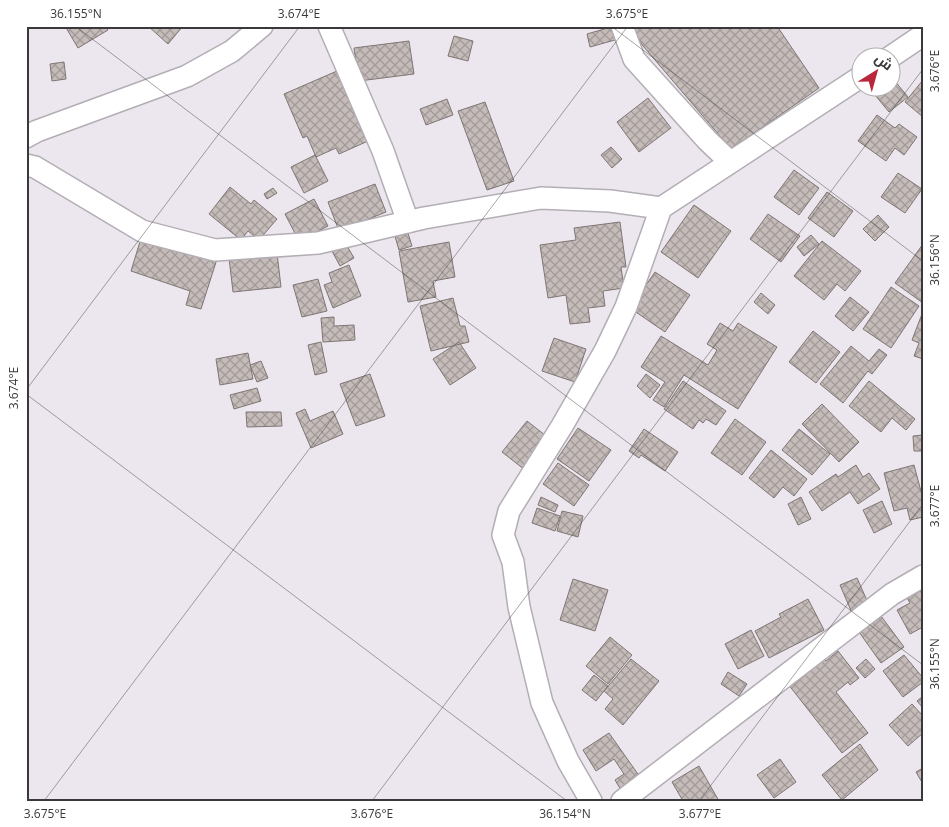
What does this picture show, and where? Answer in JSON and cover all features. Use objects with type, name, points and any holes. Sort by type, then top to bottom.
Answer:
[{"type":"street","points":[[26,137],[37,131],[187,76],[232,51],[262,26]]},
{"type":"street","points":[[329,26],[382,152],[408,222]]},
{"type":"street","points":[[622,26],[634,60],[707,140],[730,162]]},
{"type":"street","points":[[902,49],[923,35]]},
{"type":"street","points":[[590,801],[568,761],[542,703],[519,607],[513,562],[503,535],[509,511],[562,426],[605,351],[626,307],[661,208],[852,83]]},
{"type":"street","points":[[26,165],[36,167],[142,231],[215,250],[318,243],[408,222],[541,198],[610,201],[661,208]]},
{"type":"street","points":[[622,801],[892,594],[923,576]]},
{"type":"building","points":[[65,26],[105,26],[108,30],[78,48]]},
{"type":"building","points":[[148,26],[183,26],[168,44]]},
{"type":"building","points":[[630,26],[777,26],[819,88],[731,149],[643,46]]},
{"type":"building","points":[[611,27],[615,40],[590,47],[587,34]]},
{"type":"building","points":[[454,36],[473,41],[468,61],[448,56]]},
{"type":"building","points":[[409,41],[414,74],[359,81],[354,48]]},
{"type":"building","points":[[64,62],[66,79],[52,81],[50,64]]},
{"type":"building","points":[[337,71],[368,141],[339,154],[336,148],[316,157],[307,136],[303,138],[284,94]]},
{"type":"building","points":[[923,80],[923,117],[905,102]]},
{"type":"building","points":[[902,90],[908,97],[889,112],[877,98],[902,98]]},
{"type":"building","points":[[648,98],[671,128],[639,152],[617,122]]},
{"type":"building","points":[[447,99],[453,115],[426,125],[420,109]]},
{"type":"building","points":[[485,102],[514,181],[487,190],[458,111]]},
{"type":"building","points":[[877,115],[895,128],[899,124],[917,137],[904,155],[895,148],[886,161],[858,141]]},
{"type":"building","points":[[611,147],[622,159],[612,168],[601,155]]},
{"type":"building","points":[[315,155],[328,181],[304,193],[291,167]]},
{"type":"building","points":[[794,170],[819,188],[799,215],[774,197]]},
{"type":"building","points":[[898,173],[922,189],[905,213],[881,197]]},
{"type":"building","points":[[375,184],[386,212],[339,231],[328,202]]},
{"type":"building","points":[[230,187],[251,204],[254,200],[277,219],[259,240],[248,231],[241,240],[209,214]]},
{"type":"building","points":[[273,188],[277,193],[267,199],[264,194]]},
{"type":"building","points":[[827,192],[853,211],[834,237],[808,218]]},
{"type":"building","points":[[314,199],[328,226],[299,241],[285,214]]},
{"type":"building","points":[[694,205],[731,231],[698,278],[661,252]]},
{"type":"building","points":[[768,214],[800,236],[781,262],[750,239]]},
{"type":"building","points":[[878,215],[889,227],[875,241],[863,229]]},
{"type":"building","points":[[620,222],[626,267],[621,267],[624,288],[603,291],[605,306],[588,308],[590,322],[570,324],[566,295],[548,298],[540,245],[576,240],[574,228]]},
{"type":"building","points":[[407,230],[412,246],[399,250],[394,233]]},
{"type":"building","points":[[142,235],[217,259],[201,309],[186,305],[190,291],[131,271]]},
{"type":"building","points":[[811,235],[819,244],[804,256],[797,247]]},
{"type":"building","points":[[822,241],[861,271],[845,291],[837,284],[824,300],[794,276]]},
{"type":"building","points":[[449,242],[455,277],[433,281],[436,297],[408,302],[399,251]]},
{"type":"building","points":[[346,244],[354,258],[340,266],[332,251]]},
{"type":"building","points":[[923,244],[923,303],[895,283]]},
{"type":"building","points":[[277,253],[281,287],[233,292],[229,258]]},
{"type":"building","points":[[349,265],[361,296],[333,308],[324,285],[332,282],[329,273]]},
{"type":"building","points":[[655,272],[690,295],[665,332],[630,308]]},
{"type":"building","points":[[318,279],[327,311],[302,317],[293,285]]},
{"type":"building","points":[[891,287],[919,306],[891,348],[863,329]]},
{"type":"building","points":[[761,293],[775,305],[768,314],[754,302]]},
{"type":"building","points":[[850,297],[869,312],[853,331],[835,316]]},
{"type":"building","points":[[453,298],[460,326],[465,326],[469,342],[431,351],[420,306]]},
{"type":"building","points":[[922,314],[923,359],[914,356],[919,343],[912,340]]},
{"type":"building","points":[[334,317],[334,326],[354,325],[355,340],[323,342],[321,318]]},
{"type":"building","points":[[720,323],[733,331],[738,323],[777,347],[738,409],[684,375],[664,407],[653,400],[665,382],[641,367],[661,336],[708,365],[717,350],[707,344]]},
{"type":"building","points":[[813,331],[840,352],[816,383],[789,362]]},
{"type":"building","points":[[554,338],[586,349],[575,382],[542,371]]},
{"type":"building","points":[[321,342],[327,372],[315,375],[308,345]]},
{"type":"building","points":[[459,342],[476,368],[450,385],[433,359]]},
{"type":"building","points":[[851,346],[869,361],[879,349],[887,355],[872,374],[868,371],[843,403],[820,384]]},
{"type":"building","points":[[248,353],[253,379],[220,385],[216,359]]},
{"type":"building","points":[[261,361],[268,378],[257,382],[250,365]]},
{"type":"building","points":[[370,374],[385,416],[356,426],[340,384]]},
{"type":"building","points":[[646,374],[660,385],[650,398],[637,386]]},
{"type":"building","points":[[683,381],[726,411],[716,425],[706,419],[703,423],[699,420],[693,429],[664,409]]},
{"type":"building","points":[[869,381],[915,419],[906,430],[892,418],[881,432],[849,406]]},
{"type":"building","points":[[257,388],[261,401],[234,409],[230,395]]},
{"type":"building","points":[[822,404],[859,442],[839,462],[802,424]]},
{"type":"building","points":[[305,409],[310,421],[333,411],[343,434],[311,448],[296,413]]},
{"type":"building","points":[[246,412],[281,412],[282,426],[247,427]]},
{"type":"building","points":[[735,419],[766,442],[742,475],[711,453]]},
{"type":"building","points":[[527,421],[550,439],[525,470],[502,452]]},
{"type":"building","points":[[578,428],[611,450],[589,481],[557,459]]},
{"type":"building","points":[[644,429],[678,452],[665,471],[641,455],[639,458],[629,451]]},
{"type":"building","points":[[799,429],[830,454],[812,475],[782,450]]},
{"type":"building","points":[[923,435],[923,451],[914,451],[913,436]]},
{"type":"building","points":[[771,450],[807,479],[794,496],[783,487],[774,498],[749,478]]},
{"type":"building","points":[[558,463],[589,485],[574,506],[543,484]]},
{"type":"building","points":[[856,465],[863,477],[869,473],[880,489],[858,504],[850,492],[822,511],[809,492],[836,474],[838,477]]},
{"type":"building","points":[[914,465],[923,499],[923,517],[910,520],[907,508],[894,511],[884,473]]},
{"type":"building","points":[[541,497],[558,505],[555,512],[538,505]]},
{"type":"building","points":[[801,497],[811,519],[798,525],[788,504]]},
{"type":"building","points":[[882,501],[892,524],[874,533],[863,510]]},
{"type":"building","points":[[537,508],[560,516],[555,531],[532,523]]},
{"type":"building","points":[[562,511],[583,516],[578,537],[557,531]]},
{"type":"building","points":[[857,578],[869,605],[852,613],[840,585]]},
{"type":"building","points":[[573,579],[608,590],[595,631],[560,620]]},
{"type":"building","points":[[919,589],[923,595],[923,627],[910,634],[897,610],[910,603],[906,596]]},
{"type":"building","points":[[808,599],[824,630],[769,658],[755,631],[781,617],[779,614]]},
{"type":"building","points":[[881,616],[904,647],[881,663],[859,632]]},
{"type":"building","points":[[751,630],[764,656],[738,669],[725,644]]},
{"type":"building","points":[[610,637],[632,655],[608,684],[586,666]]},
{"type":"building","points":[[838,651],[859,678],[850,685],[848,682],[836,692],[868,733],[842,753],[788,684],[823,658],[826,661]]},
{"type":"building","points":[[904,655],[923,678],[923,682],[903,697],[883,671]]},
{"type":"building","points":[[631,659],[659,681],[623,725],[605,709],[613,699],[604,691]]},
{"type":"building","points":[[866,659],[875,669],[865,678],[856,668]]},
{"type":"building","points":[[728,672],[747,684],[739,696],[721,684]]},
{"type":"building","points":[[594,675],[608,686],[596,701],[582,690]]},
{"type":"building","points":[[923,696],[923,708],[917,701]]},
{"type":"building","points":[[912,704],[923,716],[923,733],[908,746],[889,725]]},
{"type":"building","points":[[609,733],[640,777],[621,790],[615,780],[624,774],[614,759],[596,771],[583,750]]},
{"type":"building","points":[[860,744],[878,770],[842,800],[822,775]]},
{"type":"building","points":[[780,759],[796,782],[774,798],[757,775]]},
{"type":"building","points":[[699,766],[719,801],[683,801],[672,782]]},
{"type":"building","points":[[923,768],[923,784],[916,772]]}]
